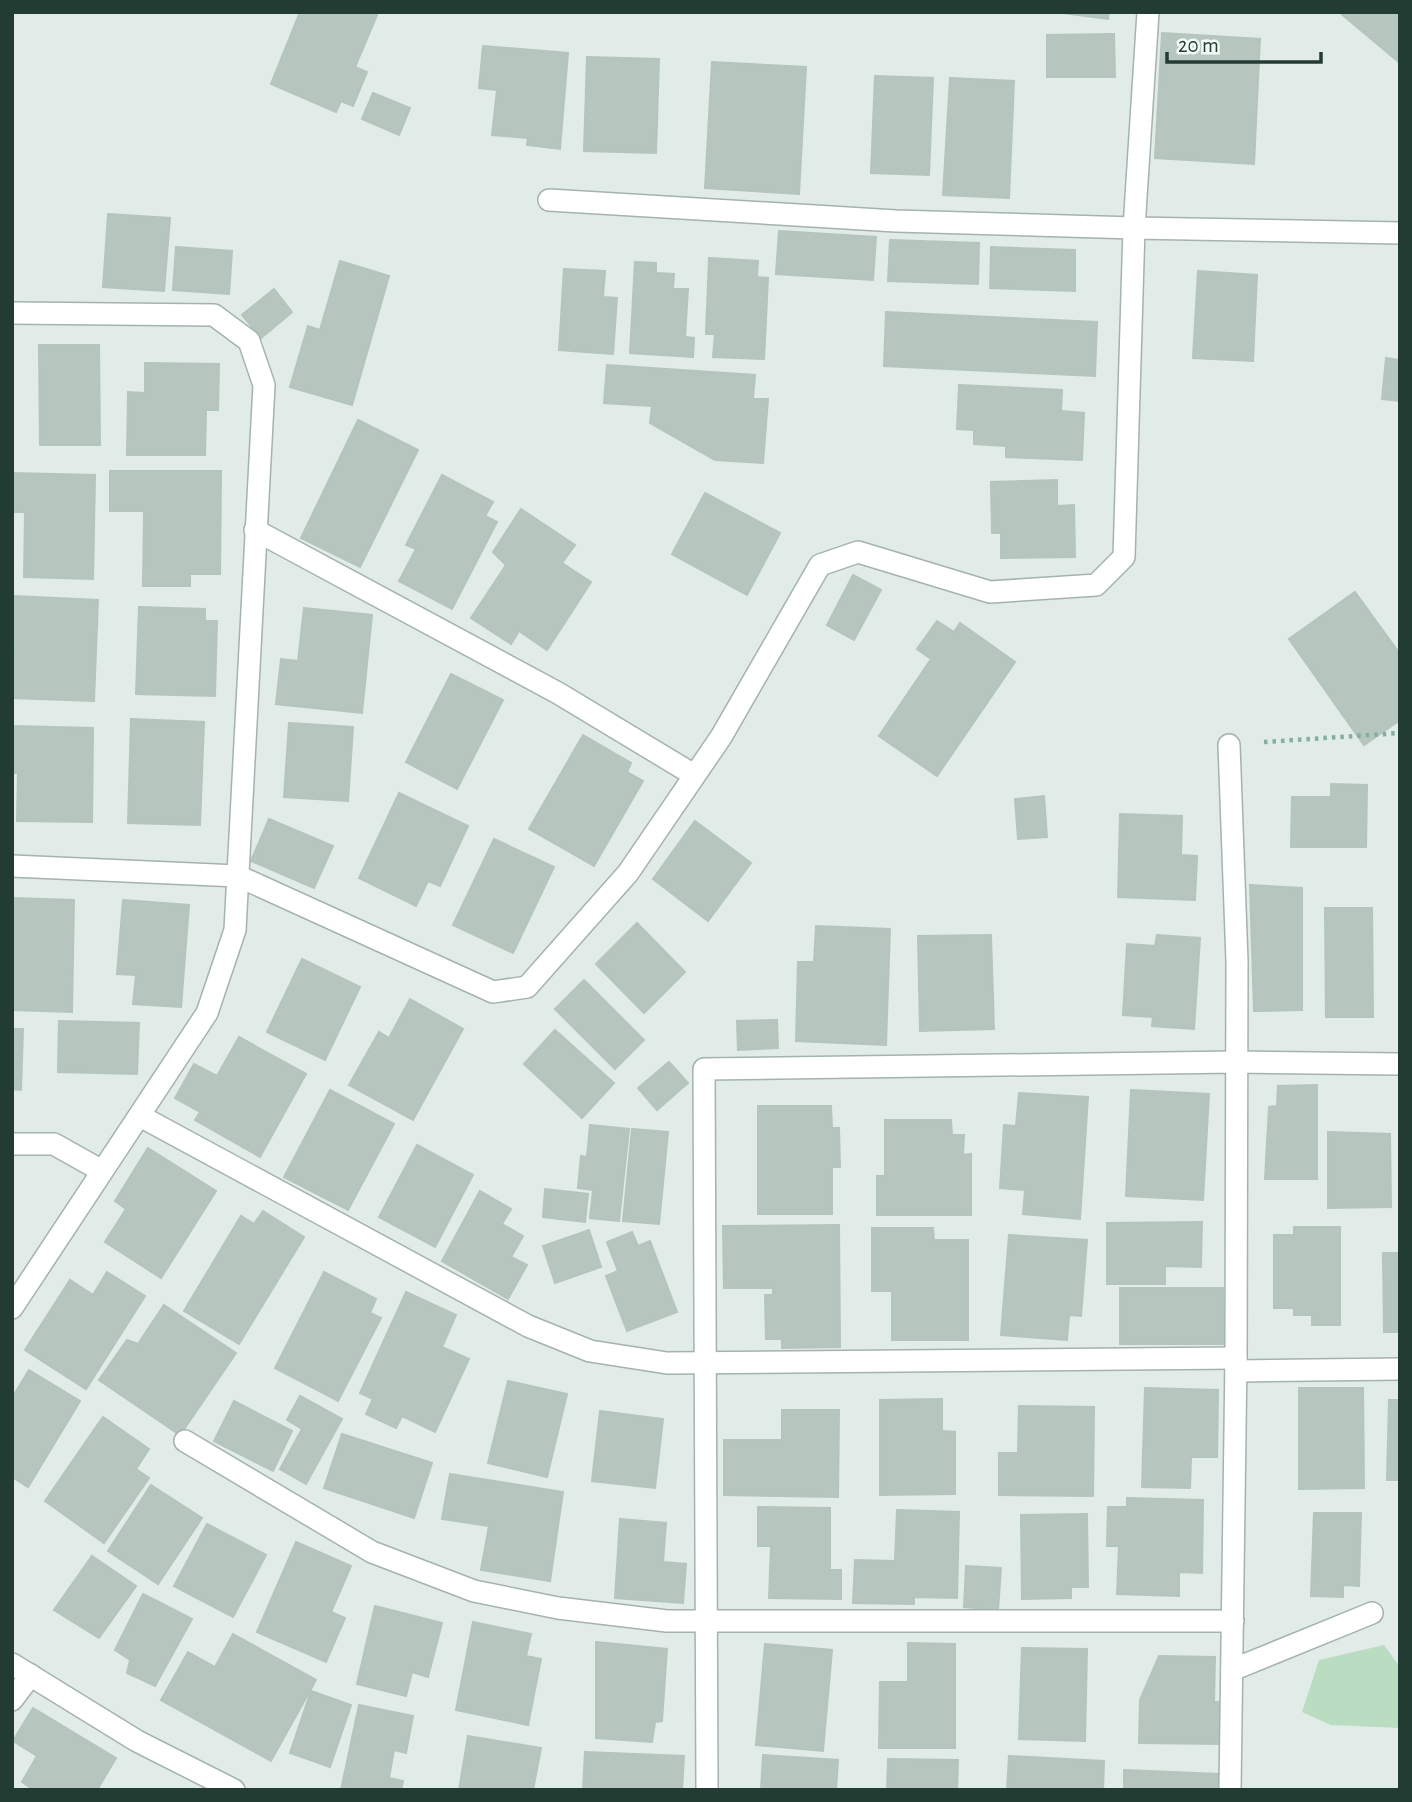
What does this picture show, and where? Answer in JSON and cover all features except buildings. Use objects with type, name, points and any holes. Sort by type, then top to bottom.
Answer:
[{"type":"street","points":[[12,866],[238,876],[494,992],[527,987],[628,873],[720,737],[820,565],[858,552],[990,592],[1096,585],[1124,557],[1134,228],[1148,12]]},
{"type":"street","points":[[549,200],[896,221],[1400,233]]},
{"type":"street","points":[[12,313],[214,315],[249,341],[264,385],[235,930],[207,1013],[12,1308]]},
{"type":"street","points":[[255,530],[558,693],[694,775]]},
{"type":"street","points":[[1229,745],[1237,961],[1236,1365],[1230,1790]]},
{"type":"street","points":[[707,1790],[704,1069],[1237,1062],[1400,1064]]},
{"type":"street","points":[[140,1116],[528,1326],[590,1352],[667,1363],[1236,1365],[1400,1369]]},
{"type":"street","points":[[12,1144],[54,1144],[102,1171]]},
{"type":"street","points":[[185,1441],[372,1552],[474,1591],[558,1608],[667,1621],[1233,1621]]},
{"type":"street","points":[[1232,1670],[1372,1613]]},
{"type":"street","points":[[12,1664],[137,1741],[234,1790]]},
{"type":"street","points":[[12,1700],[31,1675]]},
{"type":"path","points":[[1229,745],[1400,733]]},
{"type":"green space","points":[[1384,1645],[1400,1667],[1400,1728],[1331,1725],[1302,1712],[1319,1660]]}]
